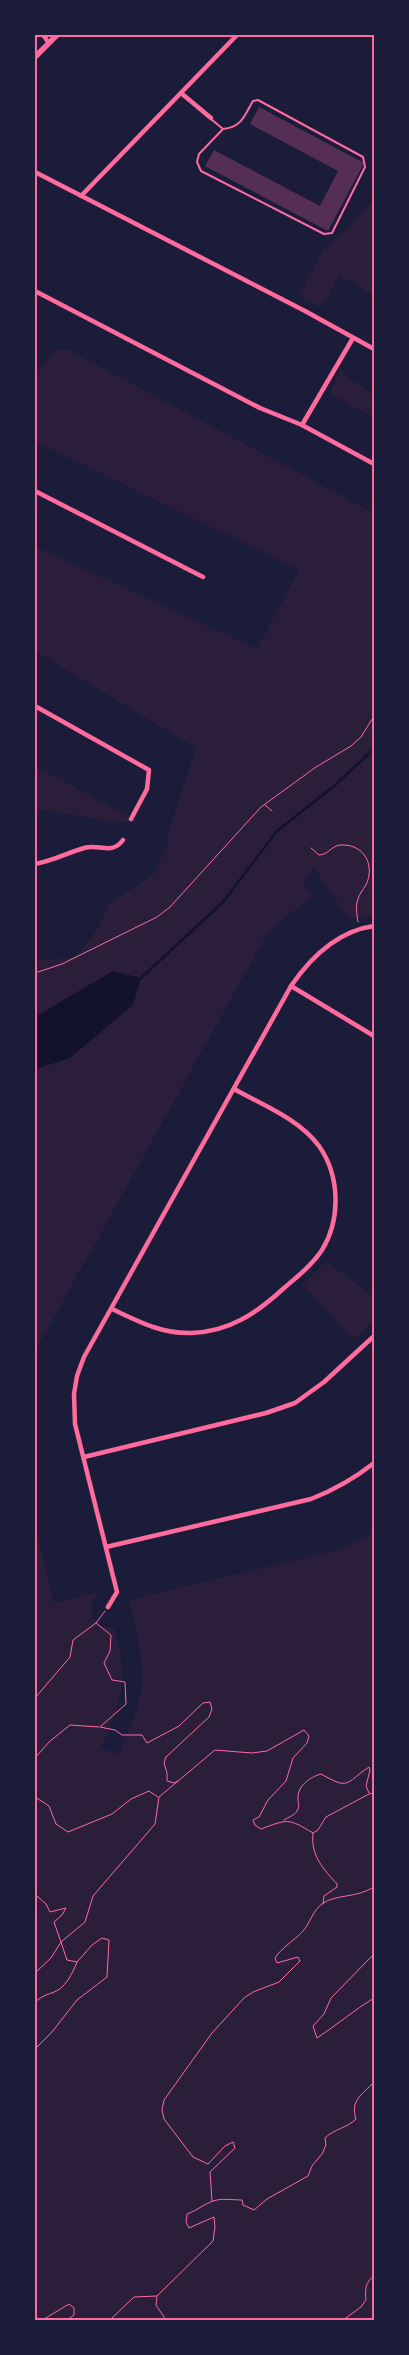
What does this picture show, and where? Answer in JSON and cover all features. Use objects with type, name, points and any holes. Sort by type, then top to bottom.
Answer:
[{"type":"main road","points":[[35,57],[57,35]]},
{"type":"street","points":[[43,35],[49,43]]},
{"type":"street","points":[[81,196],[237,35]]},
{"type":"street","points":[[181,92],[211,118]]},
{"type":"street","points":[[35,172],[374,349]]},
{"type":"street","points":[[35,292],[260,408],[302,425],[374,464]]},
{"type":"street","points":[[302,425],[353,338]]},
{"type":"street","points":[[35,491],[203,577]]},
{"type":"street","points":[[35,706],[150,770],[147,789],[131,819]]},
{"type":"street","points":[[35,864],[51,861],[84,848],[113,848],[124,840]]},
{"type":"street","points":[[108,1607],[117,1592],[76,1424],[74,1394],[77,1376],[84,1357],[291,986],[305,966],[327,945],[360,930],[374,926]]},
{"type":"street","points":[[291,986],[374,1036]]},
{"type":"street","points":[[112,1308],[143,1324],[163,1331],[190,1333],[217,1330],[242,1321],[264,1307],[309,1266],[322,1250],[333,1224],[336,1194],[331,1168],[323,1153],[293,1121],[234,1089]]},
{"type":"street","points":[[84,1457],[266,1413],[295,1403],[324,1382],[374,1336]]},
{"type":"street","points":[[106,1547],[311,1499],[328,1492],[359,1474],[374,1462]]},
{"type":"lane","points":[[258,100],[363,157],[365,167],[332,233],[324,234],[201,170],[197,159],[210,141],[223,129],[238,125],[254,101],[258,100]]},
{"type":"lane","points":[[211,118],[223,129]]},
{"type":"path","points":[[35,973],[62,964],[157,917],[170,907],[264,804],[316,767],[351,746],[361,737],[374,716]]},
{"type":"path","points":[[264,804],[272,811]]},
{"type":"path","points":[[312,848],[319,855],[324,855],[339,844],[350,845],[361,850],[368,860],[370,873],[358,897],[356,910],[360,930]]},
{"type":"path","points":[[35,1698],[70,1657],[74,1640],[96,1623],[108,1607]]},
{"type":"path","points":[[96,1623],[111,1635],[110,1651],[104,1663],[112,1680],[125,1682],[126,1704],[100,1727]]},
{"type":"path","points":[[35,1758],[49,1742],[70,1725],[100,1727],[115,1730],[122,1735],[142,1735],[147,1743],[179,1726],[203,1703],[210,1702],[212,1709],[209,1717],[166,1756],[164,1763],[167,1781],[174,1783],[185,1777]]},
{"type":"path","points":[[35,1973],[51,1958],[61,1942],[85,1922],[93,1896],[155,1824],[159,1797],[216,1750],[252,1753],[267,1751],[304,1730],[309,1736],[307,1743],[293,1758],[286,1781],[268,1800],[259,1817],[253,1820],[260,1829],[283,1821],[296,1813],[300,1790],[306,1781],[316,1775],[321,1774],[338,1784],[349,1783],[368,1768],[370,1770],[366,1786],[369,1794]]},
{"type":"path","points":[[35,1797],[49,1806],[56,1824],[68,1832],[112,1814],[131,1799],[149,1792],[159,1797]]},
{"type":"path","points":[[313,1833],[318,1830],[326,1818],[374,1793]]},
{"type":"path","points":[[283,1821],[292,1821],[313,1833]]},
{"type":"path","points":[[313,1833],[312,1844],[316,1856],[322,1868],[337,1884],[337,1887],[324,1896],[323,1904]]},
{"type":"path","points":[[212,2201],[210,2172],[235,2148],[234,2142],[225,2146],[208,2164],[193,2157],[164,2119],[162,2110],[164,2100],[212,2032],[244,1998],[279,1982],[300,1961],[298,1957],[278,1964],[275,1958],[303,1931],[316,1910],[333,1899],[355,1896],[374,1887]]},
{"type":"path","points":[[35,1896],[46,1904],[50,1912],[66,1908],[62,1916],[54,1922],[67,1960],[77,1962]]},
{"type":"path","points":[[35,2002],[42,1996],[54,1992],[70,1980],[77,1962],[92,1945],[102,1938],[109,1940],[107,1977],[77,2000],[52,2032],[35,2049]]},
{"type":"path","points":[[374,1954],[331,1998],[324,2014],[313,2026],[317,2038],[354,2010],[374,1998]]},
{"type":"path","points":[[166,2320],[156,2305],[157,2296],[213,2241],[214,2217],[189,2228],[186,2222],[187,2214],[198,2210],[212,2201],[242,2200],[243,2205],[254,2210],[268,2199],[308,2176],[312,2166],[322,2154],[326,2144],[325,2138],[332,2132],[350,2125],[356,2119],[353,2108],[355,2102],[374,2082]]},
{"type":"path","points":[[343,2320],[361,2307],[366,2300],[365,2288],[370,2278],[374,2276]]},
{"type":"path","points":[[110,2320],[134,2297],[157,2296]]},
{"type":"path","points":[[35,2318],[44,2319],[69,2304],[74,2308],[74,2314],[67,2320]]},
{"type":"shaded area","points":[[374,200],[374,296],[339,275],[321,308],[299,296],[324,248],[327,249]]},
{"type":"shaded area","points":[[55,350],[69,350],[374,513],[374,915],[355,919],[347,916],[314,868],[303,883],[312,896],[268,932],[35,1352],[35,1069],[70,1058],[113,971],[35,1017],[35,961],[76,957],[98,928],[110,903],[153,875],[167,847],[169,830],[196,748],[35,651],[35,546],[257,649],[299,570],[35,441],[35,372],[40,369]]},
{"type":"shaded area","points":[[340,368],[351,380],[374,394],[374,418],[330,394]]},
{"type":"shaded area","points":[[35,766],[143,824],[35,809]]},
{"type":"shaded area","points":[[113,971],[141,978],[133,1005],[70,1058],[35,1069],[35,1017]]},
{"type":"shaded area","points":[[326,1261],[374,1297],[374,1320],[354,1339],[303,1285]]},
{"type":"shaded area","points":[[35,1523],[54,1603],[100,1592],[92,1605],[92,1614],[101,1626],[114,1628],[121,1662],[121,1689],[119,1702],[101,1747],[118,1755],[136,1712],[142,1679],[139,1645],[129,1600],[337,1550],[374,1533],[374,2320],[35,2320]]},
{"type":"building","points":[[259,107],[364,163],[328,231],[205,166],[214,150],[320,206],[338,171],[250,124]]},
{"type":"waterway","points":[[141,978],[223,902],[277,831],[334,786],[374,749]]}]
